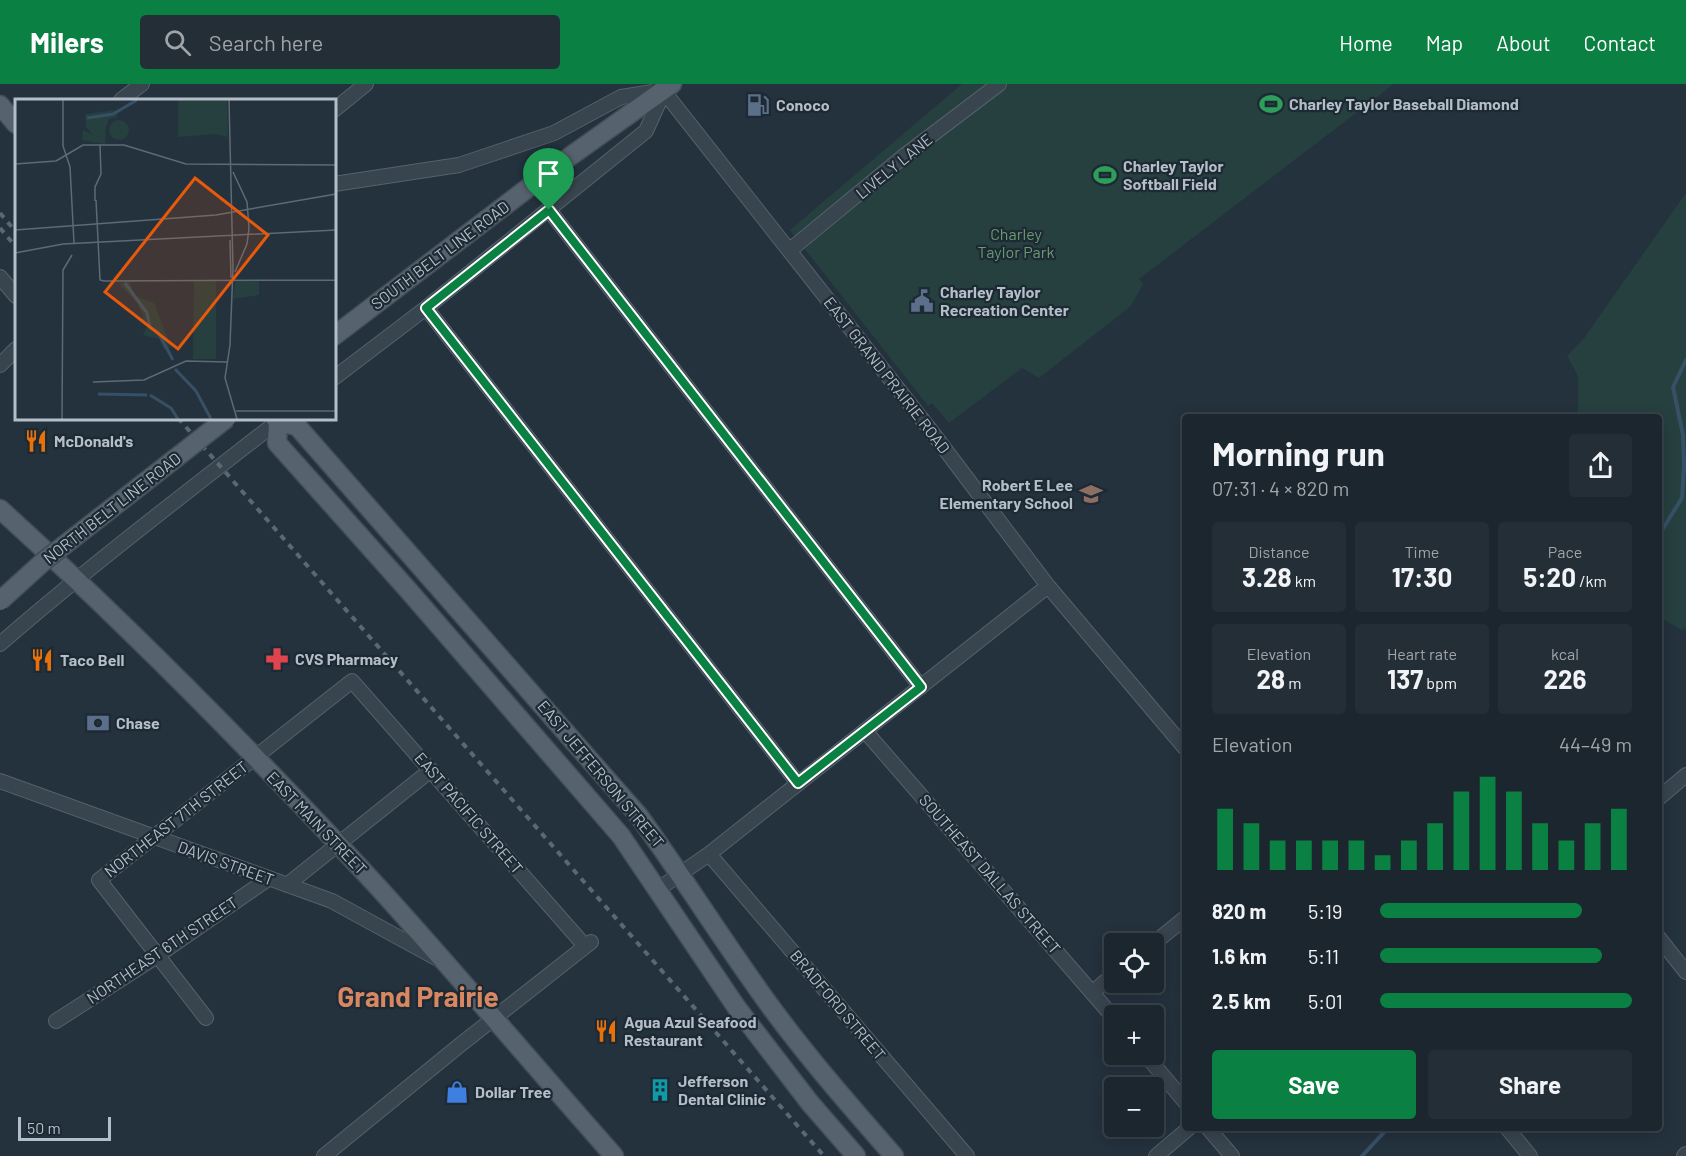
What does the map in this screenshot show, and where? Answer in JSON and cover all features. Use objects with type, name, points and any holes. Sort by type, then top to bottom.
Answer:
[{"type":"main road","name":"SOUTH BELT LINE ROAD","points":[[336,334],[665,86]]},
{"type":"main road","points":[[0,105],[15,123]]},
{"type":"main road","name":"NORTH BELT LINE ROAD","points":[[0,601],[44,561],[224,420]]},
{"type":"main road","name":"EAST JEFFERSON STREET","points":[[856,1156],[737,1008],[621,836],[523,721],[277,442],[278,420],[297,426],[639,816],[681,873],[753,983],[885,1153]]},
{"type":"main road","name":"EAST MAIN STREET","points":[[0,509],[76,579],[254,757],[338,845],[614,1156]]},
{"type":"main road","points":[[523,721],[543,704]]},
{"type":"main road","points":[[795,1083],[820,1068]]},
{"type":"street","points":[[123,99],[142,84]]},
{"type":"street","points":[[336,108],[366,84]]},
{"type":"street","name":"LIVELY LANE","points":[[790,250],[904,156],[999,84]]},
{"type":"street","points":[[336,184],[459,165],[554,133],[621,97],[665,86]]},
{"type":"street","name":"EAST GRAND PRAIRIE ROAD","points":[[665,86],[928,426],[1048,586],[1182,744]]},
{"type":"street","name":"SOUTH BELT LINE ROAD","points":[[336,376],[426,308],[646,131],[665,86]]},
{"type":"street","points":[[549,210],[921,687]]},
{"type":"street","points":[[0,277],[15,295]]},
{"type":"street","points":[[426,308],[798,783]]},
{"type":"street","points":[[0,365],[15,351]]},
{"type":"street","points":[[76,579],[278,420]]},
{"type":"street","name":"NORTH BELT LINE ROAD","points":[[0,644],[76,579]]},
{"type":"street","points":[[657,890],[709,854],[1048,586]]},
{"type":"street","name":"NORTHEAST 7TH STREET","points":[[157,956],[99,880],[352,681]]},
{"type":"street","name":"EAST PACIFIC STREET","points":[[352,681],[588,944],[493,1018]]},
{"type":"street","name":"SOUTHEAST DALLAS STREET","points":[[865,731],[1104,1006]]},
{"type":"street","points":[[287,885],[431,770]]},
{"type":"street","points":[[1662,795],[1686,775]]},
{"type":"street","name":"DAVIS STREET","points":[[0,781],[332,901],[445,963]]},
{"type":"street","name":"BRADFORD STREET","points":[[709,854],[967,1156]]},
{"type":"street","name":"NORTHEAST 6TH STREET","points":[[56,1021],[157,956],[268,879]]},
{"type":"street","points":[[1164,935],[1182,920]]},
{"type":"street","points":[[1662,942],[1686,972]]},
{"type":"street","points":[[157,956],[206,1018]]},
{"type":"street","points":[[1093,992],[1104,983]]},
{"type":"street","points":[[324,1156],[493,1018]]},
{"type":"street","points":[[1154,1065],[1182,1098]]},
{"type":"street","points":[[1156,1156],[1185,1131]]},
{"type":"street","points":[[1211,1131],[1232,1156]]},
{"type":"street","points":[[1509,1131],[1530,1156]]},
{"type":"green space","name":"Charley Taylor Park","points":[[962,84],[1394,84],[1139,279],[1143,284],[1131,306],[1039,378],[1022,368],[949,423],[932,403],[928,406],[790,230]]},
{"type":"green space","points":[[1686,193],[1686,628],[1682,630],[1662,619],[1662,414],[1578,414],[1578,376],[1567,356],[1584,338]]},
{"type":"waterway","points":[[1662,530],[1682,498],[1683,435],[1673,387],[1686,360]]},
{"type":"waterway","points":[[1362,1156],[1385,1131]]},
{"type":"railway","points":[[0,213],[15,231]]},
{"type":"railway","points":[[0,228],[15,246]]},
{"type":"railway","points":[[180,420],[824,1156]]},
{"type":"place","name":"Charley Taylor Baseball Diamond","points":[[1271,104]]},
{"type":"place","name":"Conoco","points":[[758,105]]},
{"type":"place","name":"Charley Taylor Softball Field","points":[[1105,175]]},
{"type":"place","name":"Charley Taylor Recreation Center","points":[[922,301]]},
{"type":"place","name":"McDonald's","points":[[36,441]]},
{"type":"place","name":"Robert E Lee Elementary School","points":[[1091,494]]},
{"type":"place","name":"CVS Pharmacy","points":[[277,659]]},
{"type":"place","name":"Taco Bell","points":[[42,660]]},
{"type":"place","name":"Chase","points":[[98,723]]},
{"type":"place","name":"Agua Azul Seafood Restaurant","points":[[606,1031]]},
{"type":"place","name":"Jefferson Dental Clinic","points":[[660,1090]]},
{"type":"place","name":"Dollar Tree","points":[[457,1092]]},
{"type":"district","name":"Grand Prairie","points":[[418,997]]},
{"type":"route","points":[[549,210],[921,687],[798,783],[426,308],[549,210]]}]
